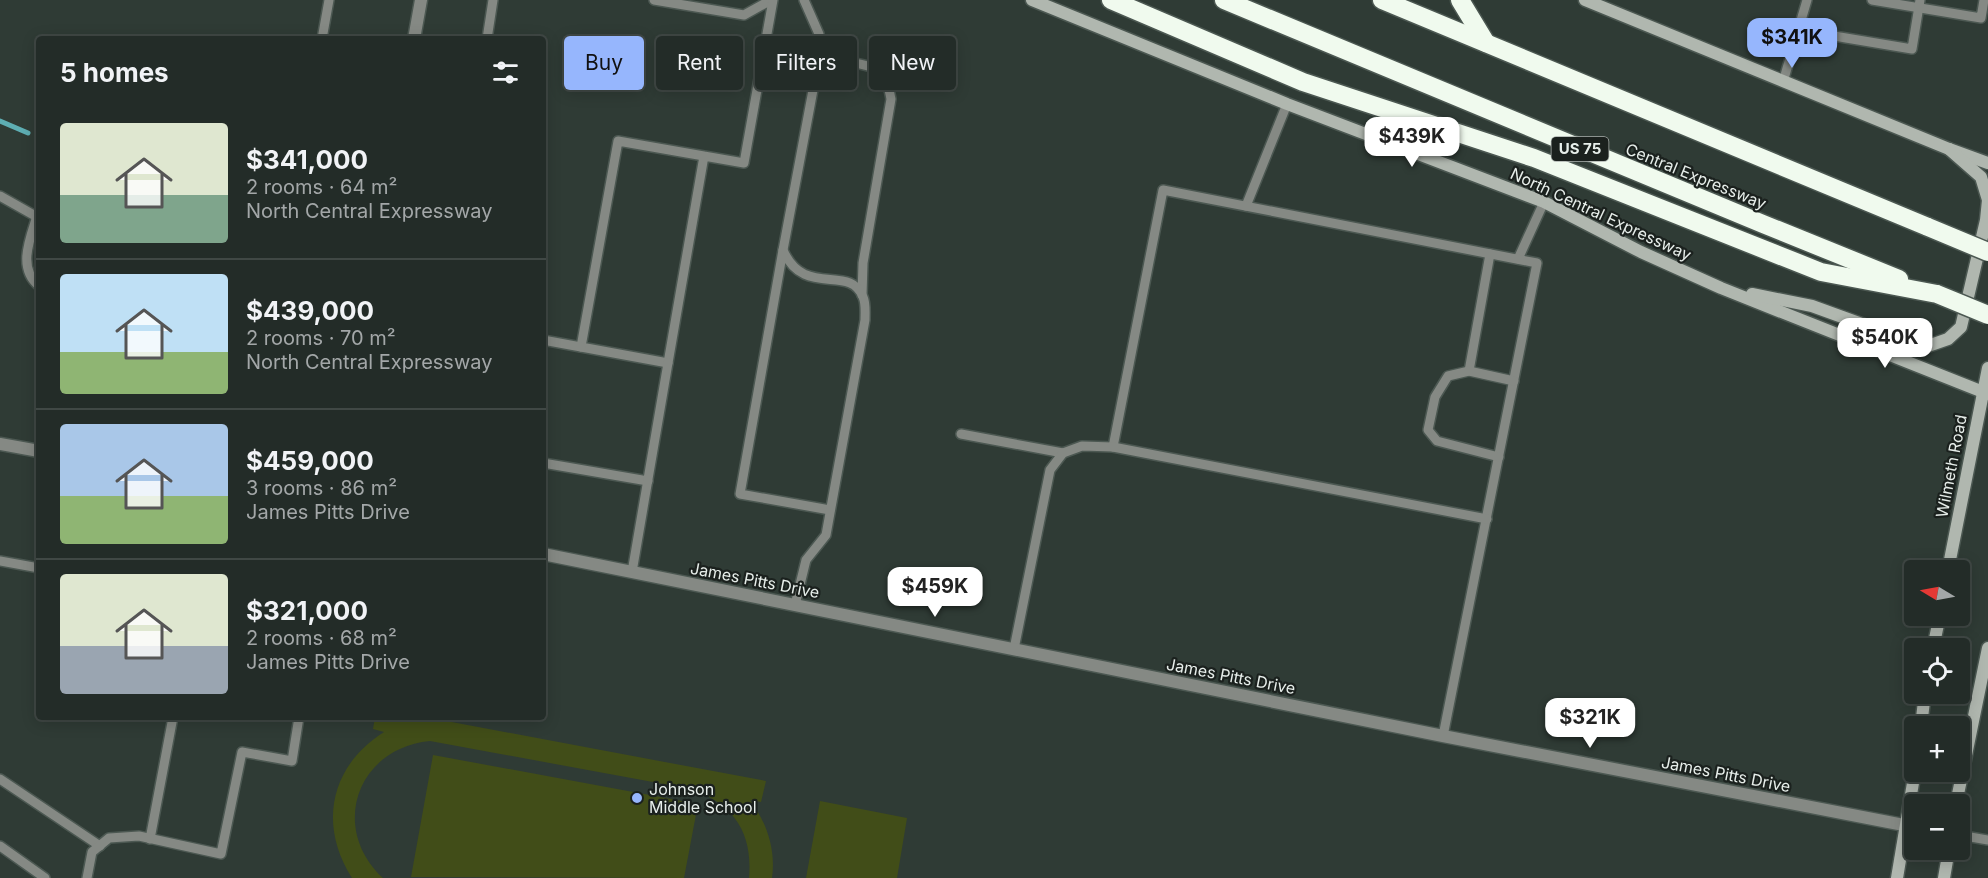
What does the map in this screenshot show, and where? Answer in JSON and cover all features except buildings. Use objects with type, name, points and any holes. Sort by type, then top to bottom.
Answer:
[{"type":"highway","points":[[1111,0],[1303,82],[1534,158],[1821,272],[1937,294]]},
{"type":"highway","name":"Central Expressway","points":[[1224,0],[1988,315]]},
{"type":"highway","points":[[1382,0],[1988,252]]},
{"type":"highway","points":[[1460,0],[1486,43]]},
{"type":"main road","name":"North Central Expressway","points":[[1032,0],[1287,104],[1544,202],[1641,252],[1721,288],[1985,393]]},
{"type":"main road","points":[[1586,0],[1783,82],[1988,163]]},
{"type":"main road","points":[[1721,288],[1812,306],[1925,347],[1948,339],[1961,327],[1986,220],[1988,200],[1980,177],[1949,149]]},
{"type":"main road","name":"Wilmeth Road","points":[[1950,560],[1985,393],[1988,368]]},
{"type":"main road","points":[[1958,794],[1988,648]]},
{"type":"main road","points":[[1897,878],[1904,850]]},
{"type":"main road","points":[[1944,878],[1947,860]]},
{"type":"street","points":[[415,36],[421,0]]},
{"type":"street","points":[[0,444],[36,450]]},
{"type":"street","name":"James Pitts Drive","points":[[546,555],[1443,736],[1904,825]]},
{"type":"lane","points":[[323,36],[329,0]]},
{"type":"lane","points":[[487,36],[493,0]]},
{"type":"lane","points":[[654,0],[744,15],[772,0]]},
{"type":"lane","points":[[581,347],[618,141],[744,163],[772,0]]},
{"type":"lane","points":[[804,0],[819,36]]},
{"type":"lane","points":[[1783,82],[1807,0]]},
{"type":"lane","points":[[1872,0],[1919,4],[1981,18],[1984,0]]},
{"type":"lane","points":[[1798,30],[1912,49],[1919,4]]},
{"type":"lane","points":[[795,605],[806,560],[826,535],[865,320],[862,295],[863,263],[891,99],[888,84],[882,73],[870,66],[857,64]]},
{"type":"lane","points":[[813,90],[740,494],[830,510]]},
{"type":"lane","points":[[1246,206],[1287,104]]},
{"type":"lane","points":[[632,572],[704,156]]},
{"type":"lane","points":[[1113,447],[1162,190],[1537,263],[1443,736]]},
{"type":"lane","points":[[0,196],[36,216]]},
{"type":"lane","points":[[1518,259],[1544,202]]},
{"type":"lane","points":[[36,223],[28,248],[27,268],[36,284]]},
{"type":"lane","points":[[783,250],[795,269],[806,276],[850,281],[856,285],[862,295]]},
{"type":"lane","points":[[1469,371],[1490,254]]},
{"type":"lane","points":[[546,341],[668,363]]},
{"type":"lane","points":[[1499,457],[1437,441],[1428,430],[1435,397],[1448,376],[1469,371],[1514,381]]},
{"type":"lane","points":[[961,434],[1063,453],[1082,446],[1113,447],[1487,519]]},
{"type":"lane","points":[[1014,649],[1050,470],[1063,453]]},
{"type":"lane","points":[[546,464],[648,481]]},
{"type":"lane","points":[[0,561],[36,567]]},
{"type":"lane","points":[[150,839],[172,720]]},
{"type":"lane","points":[[87,878],[92,852],[109,838],[139,836],[221,854],[242,752],[292,761],[299,720]]},
{"type":"lane","points":[[0,779],[100,846]]},
{"type":"lane","points":[[1970,837],[1988,840]]},
{"type":"lane","points":[[0,846],[45,878]]},
{"type":"green space","points":[[374,720],[441,720],[766,781],[761,802],[750,800],[769,837],[773,857],[772,878],[749,878],[748,847],[738,822],[719,803],[706,795],[691,789],[430,741],[405,747],[384,758],[369,774],[359,793],[355,815],[357,836],[367,858],[383,878],[352,878],[341,858],[335,838],[333,817],[335,798],[341,779],[351,762],[384,732],[373,729]]},
{"type":"green space","points":[[433,755],[698,804],[684,878],[411,877]]},
{"type":"green space","points":[[820,801],[907,818],[897,878],[806,878]]},
{"type":"waterway","points":[[0,121],[28,133]]},
{"type":"place","name":"Johnson Middle School","points":[[637,798]]}]
